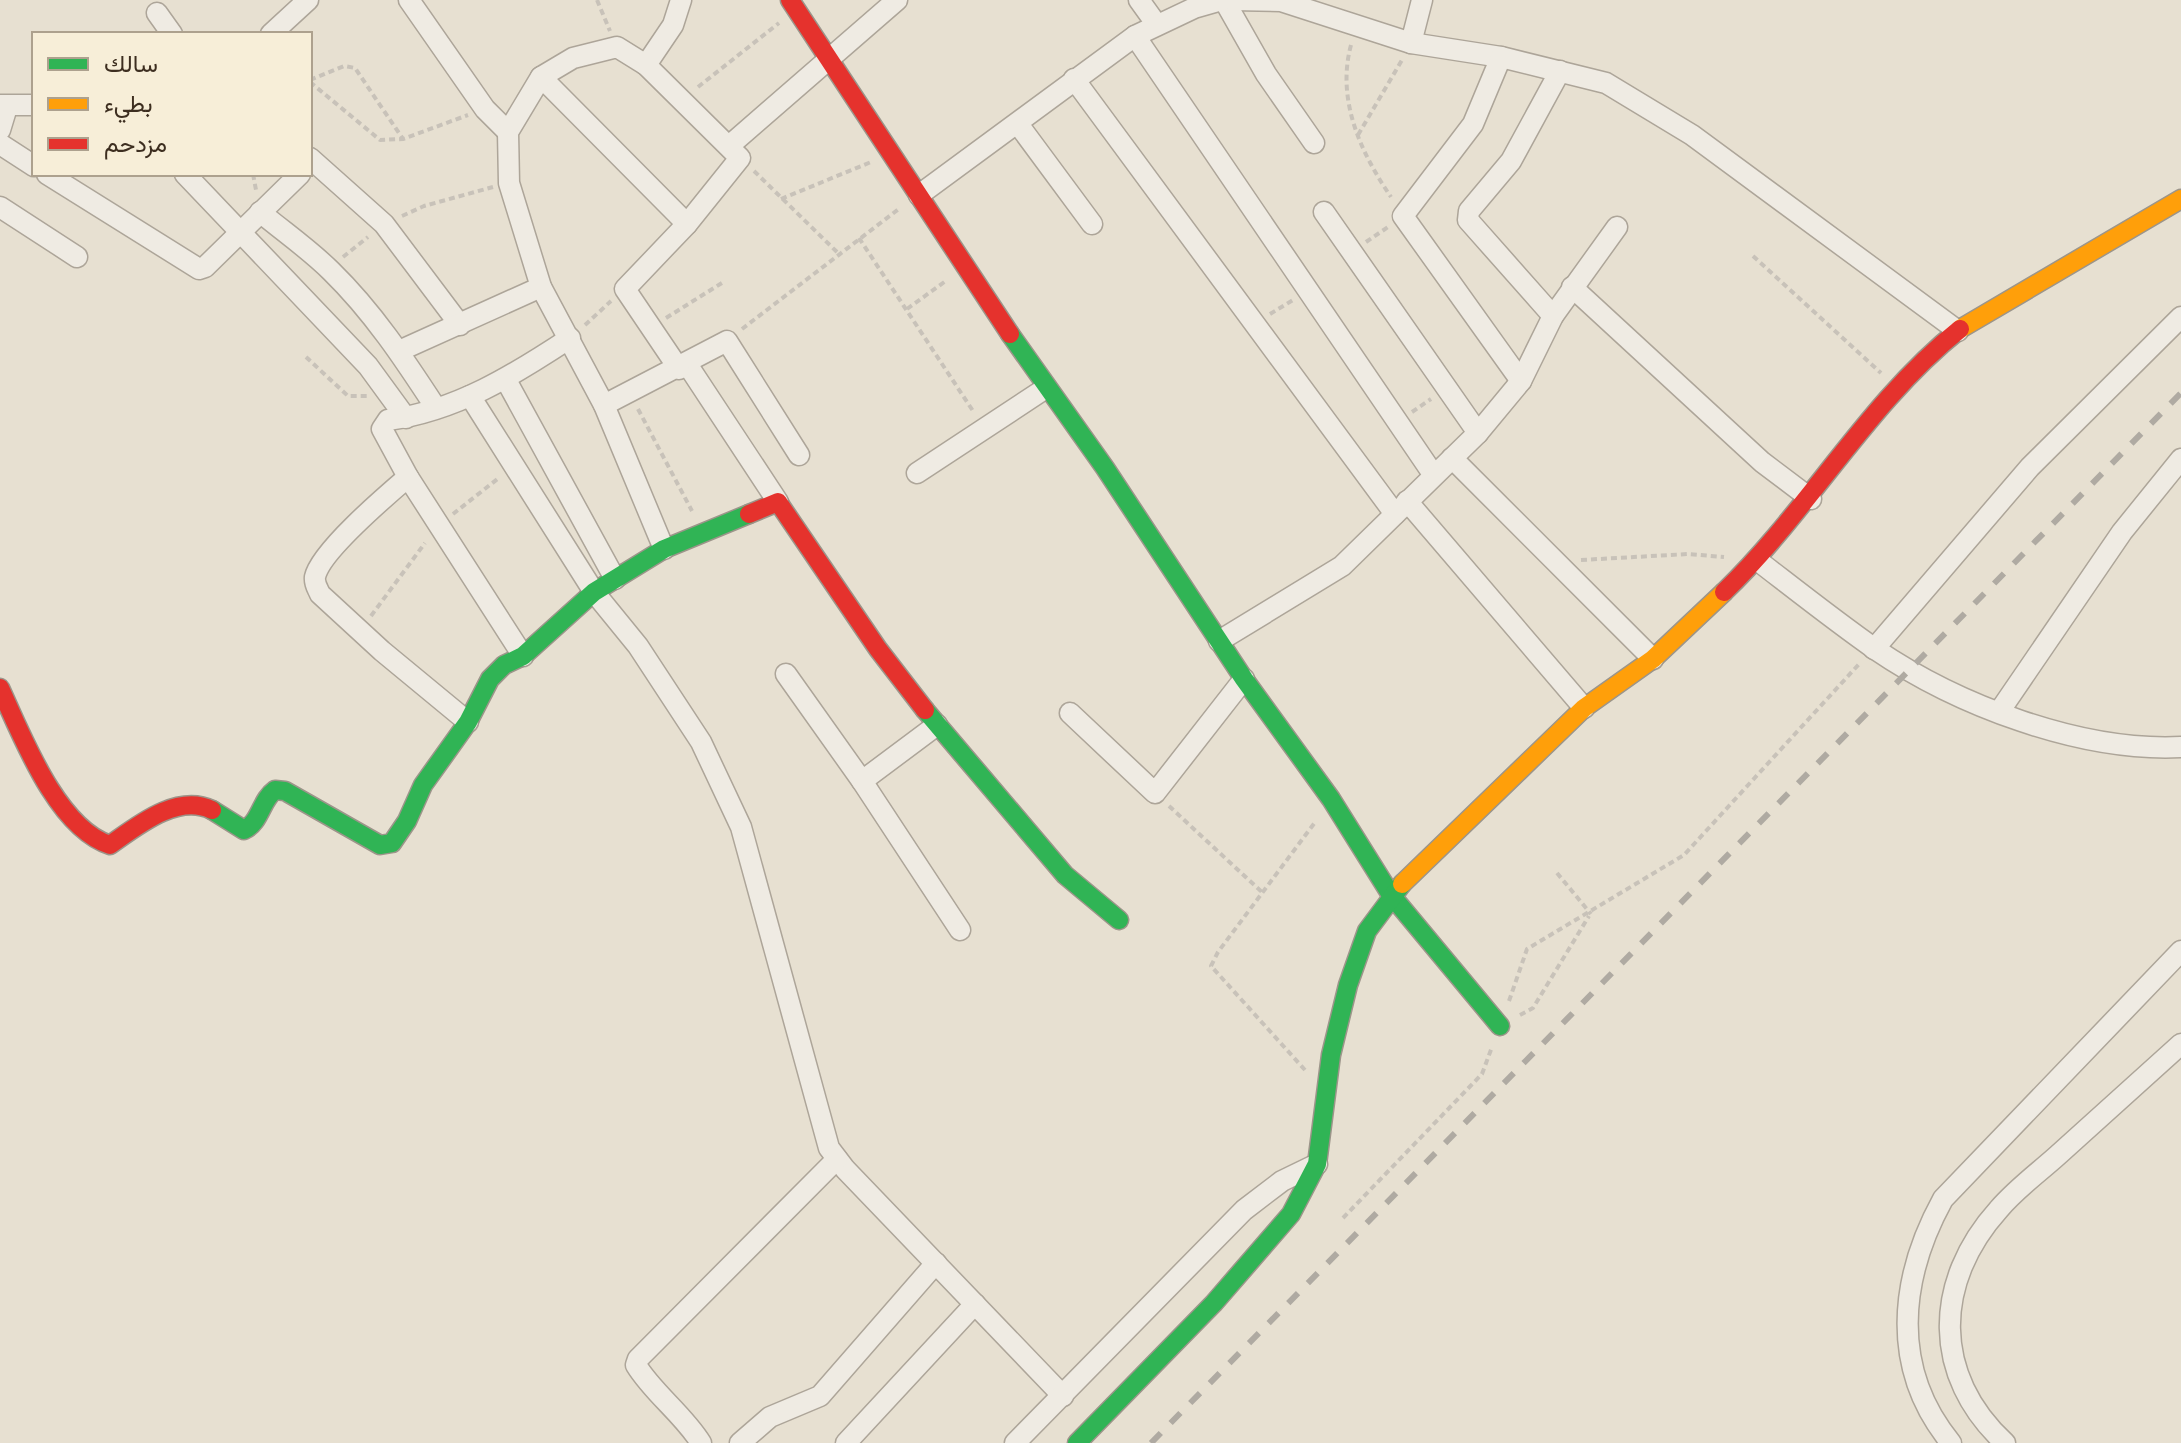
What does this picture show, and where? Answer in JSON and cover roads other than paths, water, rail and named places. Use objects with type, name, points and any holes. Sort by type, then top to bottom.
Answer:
[{"type":"street","points":[[273,32],[308,0]]},
{"type":"street","points":[[409,0],[485,109],[508,132]]},
{"type":"street","points":[[646,65],[673,25],[681,0]]},
{"type":"street","points":[[897,0],[735,152],[687,224],[625,289],[778,502],[878,649],[937,725],[1065,875],[1119,920]]},
{"type":"street","points":[[1139,0],[1157,25]]},
{"type":"street","points":[[919,195],[1135,36],[1223,0],[1266,74],[1314,143]]},
{"type":"street","points":[[1232,0],[1281,1],[1411,43],[1501,57],[1606,83],[1692,135],[1958,331]]},
{"type":"street","points":[[1411,43],[1422,0]]},
{"type":"street","points":[[793,5],[1046,388],[1105,468],[1244,679],[1331,799],[1391,895],[1500,1026]]},
{"type":"street","points":[[157,13],[171,32]]},
{"type":"street","points":[[1135,36],[1396,424],[1433,474]]},
{"type":"street","points":[[664,549],[604,405],[541,287],[509,183],[508,132],[541,77],[573,58],[617,47],[646,65],[735,152]]},
{"type":"street","points":[[1501,57],[1473,124],[1403,216],[1521,381]]},
{"type":"street","points":[[1553,316],[1468,220],[1469,211],[1511,161],[1560,71]]},
{"type":"street","points":[[541,77],[687,224]]},
{"type":"street","points":[[1074,79],[1255,322],[1401,508],[1584,708]]},
{"type":"street","points":[[0,130],[4,106],[32,105]]},
{"type":"street","points":[[1018,124],[1092,224]]},
{"type":"street","points":[[0,144],[32,165]]},
{"type":"street","points":[[312,167],[384,224],[460,325]]},
{"type":"street","points":[[50,176],[194,268],[205,267],[296,176]]},
{"type":"street","points":[[191,176],[238,232],[333,328],[406,418]]},
{"type":"street","points":[[1077,1443],[1264,1249],[1291,1214],[1317,1164],[1331,1055],[1348,985],[1367,931],[1391,895],[1584,708],[1653,659],[1757,560],[1811,499],[1898,388],[1936,348],[2042,278],[2131,231],[2181,199]]},
{"type":"street","points":[[0,207],[77,257]]},
{"type":"street","points":[[260,212],[329,268],[399,351],[436,408]]},
{"type":"street","points":[[1324,212],[1478,433]]},
{"type":"street","points":[[1219,641],[1342,566],[1478,433],[1521,381],[1553,316],[1617,227]]},
{"type":"street","points":[[399,351],[541,287]]},
{"type":"street","points":[[1572,287],[1762,462],[1811,499]]},
{"type":"street","points":[[1874,649],[2030,467],[2181,317]]},
{"type":"street","points":[[523,656],[408,477],[382,429],[388,420],[406,418],[436,408],[506,380],[570,338]]},
{"type":"street","points":[[604,405],[683,367],[727,341],[799,455]]},
{"type":"street","points":[[506,380],[615,579]]},
{"type":"street","points":[[917,473],[1046,388]]},
{"type":"street","points":[[470,396],[594,592],[638,646],[701,742],[741,827],[801,1037],[822,1131],[837,1159],[1063,1396]]},
{"type":"street","points":[[1452,458],[1653,659]]},
{"type":"street","points":[[1999,712],[2122,532],[2181,459]]},
{"type":"street","points":[[408,477],[354,527],[315,575],[320,594],[468,722]]},
{"type":"street","points":[[0,688],[24,740],[58,797],[92,839],[101,845],[110,845],[158,814],[191,805],[203,805],[244,830],[251,827],[268,795],[275,790],[285,791],[380,845],[392,843],[407,821],[423,785],[468,722],[490,679],[504,665],[523,656],[594,592],[664,549],[778,502]]},
{"type":"street","points":[[1757,560],[1874,649],[1909,670],[1999,712],[2047,729],[2103,741],[2181,747]]},
{"type":"street","points":[[786,674],[862,781],[960,930]]},
{"type":"street","points":[[1070,713],[1155,793],[1244,679]]},
{"type":"street","points":[[862,781],[937,725]]},
{"type":"street","points":[[1951,1443],[1930,1418],[1910,1364],[1908,1314],[1922,1236],[1943,1199],[2181,951]]},
{"type":"street","points":[[2005,1443],[1965,1392],[1950,1355],[1951,1313],[1970,1253],[1999,1209],[2181,1044]]},
{"type":"street","points":[[701,1443],[672,1404],[640,1372],[636,1365],[638,1359],[837,1159]]},
{"type":"street","points":[[1015,1443],[1244,1210],[1282,1181],[1317,1164]]},
{"type":"street","points":[[740,1443],[770,1417],[820,1396],[936,1263]]},
{"type":"street","points":[[846,1443],[975,1304]]},
{"type":"railway","points":[[1151,1443],[2181,393]]}]
